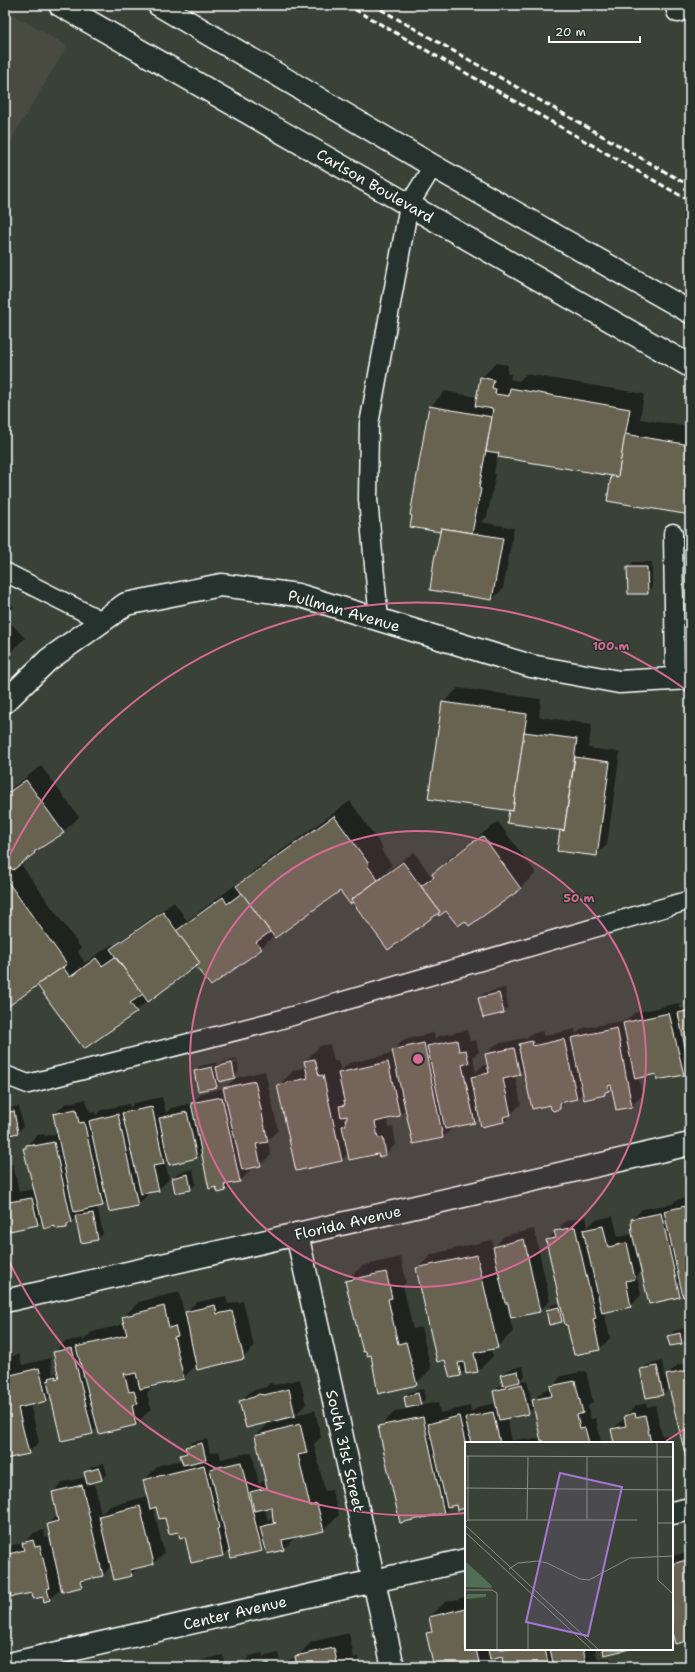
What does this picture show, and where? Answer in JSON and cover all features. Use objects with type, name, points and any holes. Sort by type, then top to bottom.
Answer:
[{"type":"street","name":"Carlson Boulevard","points":[[60,5],[690,366]]},
{"type":"street","points":[[159,5],[433,166],[690,312]]},
{"type":"street","name":"Pullman Avenue","points":[[5,702],[48,660],[126,604],[221,585],[298,595],[531,666],[619,682],[682,678]]},
{"type":"street","name":"Florida Avenue","points":[[5,1301],[690,1144]]},
{"type":"street","name":"South 31st Street","points":[[297,1234],[393,1667]]},
{"type":"street","points":[[673,1513],[690,1509]]},
{"type":"street","name":"Center Avenue","points":[[5,1666],[465,1560]]},
{"type":"lane","points":[[379,620],[368,499],[369,424],[409,205],[433,166]]},
{"type":"lane","points":[[673,533],[682,678]]},
{"type":"lane","points":[[5,572],[102,621]]},
{"type":"lane","points":[[5,1075],[28,1084],[274,1021],[690,900]]},
{"type":"shaded area","points":[[5,10],[67,46],[5,150]]},
{"type":"building","points":[[480,377],[494,380],[492,388],[496,389],[495,394],[509,396],[510,388],[630,409],[618,477],[498,457],[499,453],[486,451],[493,409],[475,406]]},
{"type":"building","points":[[429,406],[492,417],[479,488],[481,489],[472,533],[441,528],[440,532],[410,527],[412,516],[410,515]]},
{"type":"building","points":[[625,434],[690,445],[690,515],[607,501],[611,476],[618,477]]},
{"type":"building","points":[[441,528],[503,538],[492,600],[430,590],[434,560]]},
{"type":"building","points":[[627,567],[647,567],[648,594],[628,594]]},
{"type":"building","points":[[5,648],[11,653],[5,659]]},
{"type":"building","points":[[442,702],[527,714],[513,811],[428,799]]},
{"type":"building","points":[[524,732],[577,739],[564,831],[507,823],[509,810],[513,811]]},
{"type":"building","points":[[575,757],[610,762],[597,856],[557,851],[560,830],[564,831]]},
{"type":"building","points":[[26,780],[64,833],[34,852],[35,853],[13,870],[11,868],[5,872],[5,795]]},
{"type":"building","points":[[334,816],[369,864],[367,865],[378,880],[351,900],[353,902],[350,904],[340,891],[275,938],[236,886]]},
{"type":"building","points":[[483,836],[521,889],[469,926],[465,921],[458,926],[446,911],[439,916],[438,914],[440,912],[421,886],[434,877],[432,874],[471,843]]},
{"type":"building","points":[[403,862],[440,912],[388,950],[351,900]]},
{"type":"building","points":[[5,878],[67,964],[6,1008],[5,1006]]},
{"type":"building","points":[[242,893],[270,932],[256,942],[262,949],[211,986],[196,967],[200,963],[176,931],[223,897],[227,904]]},
{"type":"building","points":[[163,912],[200,963],[148,1002],[110,949]]},
{"type":"building","points":[[115,957],[143,994],[130,1003],[137,1012],[84,1049],[37,985],[63,967],[70,977],[96,958],[102,966]]},
{"type":"building","points":[[499,993],[504,1013],[483,1018],[478,998]]},
{"type":"building","points":[[690,1010],[690,1071],[678,1013]]},
{"type":"building","points":[[669,1013],[684,1075],[657,1080],[656,1074],[635,1079],[623,1023]]},
{"type":"building","points":[[617,1028],[632,1107],[616,1110],[611,1085],[608,1086],[609,1091],[605,1092],[605,1095],[584,1100],[571,1038]]},
{"type":"building","points":[[564,1039],[577,1099],[560,1103],[560,1109],[553,1111],[550,1105],[532,1109],[519,1044],[532,1041],[533,1046]]},
{"type":"building","points":[[457,1040],[459,1051],[466,1050],[469,1063],[462,1065],[475,1123],[445,1129],[427,1046]]},
{"type":"building","points":[[424,1043],[443,1138],[413,1144],[392,1050]]},
{"type":"building","points":[[514,1048],[520,1075],[503,1079],[511,1115],[503,1117],[504,1122],[481,1127],[471,1077],[489,1073],[485,1054]]},
{"type":"building","points":[[315,1059],[319,1076],[323,1075],[342,1161],[296,1171],[277,1085],[308,1078],[304,1061]]},
{"type":"building","points":[[388,1062],[400,1116],[375,1122],[378,1138],[383,1137],[386,1155],[379,1157],[378,1154],[349,1160],[342,1126],[346,1125],[345,1119],[347,1119],[347,1116],[341,1117],[339,1106],[345,1105],[338,1073]]},
{"type":"building","points":[[232,1063],[235,1078],[219,1082],[216,1067]]},
{"type":"building","points":[[212,1067],[217,1087],[198,1091],[194,1071]]},
{"type":"building","points":[[255,1081],[268,1142],[256,1144],[261,1166],[242,1170],[223,1088]]},
{"type":"building","points":[[222,1097],[240,1182],[224,1185],[226,1191],[218,1193],[216,1187],[209,1189],[191,1103]]},
{"type":"building","points":[[152,1107],[164,1164],[153,1166],[159,1191],[141,1194],[122,1113]]},
{"type":"building","points":[[76,1109],[79,1123],[84,1122],[103,1206],[74,1212],[53,1114]]},
{"type":"building","points":[[14,1111],[18,1133],[5,1136],[5,1113]]},
{"type":"building","points":[[187,1112],[197,1158],[169,1165],[159,1118]]},
{"type":"building","points":[[118,1114],[138,1206],[109,1212],[89,1121]]},
{"type":"building","points":[[54,1142],[72,1223],[67,1224],[67,1228],[57,1229],[54,1226],[44,1229],[23,1148],[26,1148],[26,1145],[34,1144],[34,1146]]},
{"type":"building","points":[[188,1174],[191,1190],[175,1193],[172,1178]]},
{"type":"building","points":[[5,1185],[9,1202],[32,1198],[38,1225],[5,1232]]},
{"type":"building","points":[[690,1205],[690,1296],[683,1297],[664,1211]]},
{"type":"building","points":[[93,1213],[98,1240],[81,1243],[75,1216]]},
{"type":"building","points":[[661,1213],[680,1297],[649,1304],[632,1233],[631,1219]]},
{"type":"building","points":[[603,1226],[608,1247],[627,1243],[635,1279],[626,1281],[631,1307],[602,1313],[583,1230]]},
{"type":"building","points":[[575,1227],[596,1318],[593,1319],[600,1350],[574,1355],[567,1325],[565,1325],[546,1240],[556,1238],[554,1231]]},
{"type":"building","points":[[524,1239],[540,1312],[511,1318],[508,1303],[505,1303],[493,1247]]},
{"type":"building","points":[[477,1255],[498,1348],[474,1353],[478,1372],[466,1374],[464,1362],[458,1363],[461,1376],[450,1378],[445,1360],[437,1362],[416,1268]]},
{"type":"building","points":[[386,1272],[392,1298],[388,1299],[398,1344],[406,1342],[417,1385],[378,1394],[371,1355],[367,1356],[366,1351],[363,1352],[345,1281]]},
{"type":"building","points":[[215,1305],[217,1314],[232,1311],[244,1359],[197,1370],[185,1312]]},
{"type":"building","points":[[164,1306],[169,1328],[175,1326],[178,1336],[174,1337],[184,1379],[140,1389],[136,1373],[127,1375],[124,1373],[129,1392],[134,1391],[138,1404],[132,1405],[136,1425],[99,1434],[76,1347],[127,1335],[122,1317]]},
{"type":"building","points":[[559,1307],[562,1322],[549,1325],[546,1310]]},
{"type":"building","points":[[680,1333],[682,1344],[670,1346],[667,1336]]},
{"type":"building","points":[[72,1348],[93,1434],[61,1441],[47,1381],[50,1380],[49,1378],[56,1376],[56,1379],[59,1378],[53,1352]]},
{"type":"building","points":[[9,1364],[11,1375],[39,1368],[47,1401],[18,1408],[29,1454],[5,1459],[5,1365]]},
{"type":"building","points":[[657,1366],[663,1395],[646,1398],[640,1369]]},
{"type":"building","points":[[690,1370],[690,1457],[686,1458],[666,1375]]},
{"type":"building","points":[[518,1371],[520,1382],[503,1386],[500,1375]]},
{"type":"building","points":[[575,1381],[583,1413],[577,1415],[580,1429],[585,1428],[589,1442],[541,1441],[532,1400],[552,1396],[550,1386]]},
{"type":"building","points":[[522,1384],[529,1414],[499,1420],[493,1391]]},
{"type":"building","points":[[289,1389],[295,1416],[246,1428],[239,1401],[259,1394],[264,1395]]},
{"type":"building","points":[[418,1393],[421,1405],[406,1408],[404,1397]]},
{"type":"building","points":[[493,1412],[500,1442],[471,1442],[465,1418]]},
{"type":"building","points":[[635,1413],[636,1417],[645,1415],[651,1442],[614,1442],[611,1429],[626,1426],[624,1416]]},
{"type":"building","points":[[459,1416],[465,1442],[465,1508],[457,1510],[456,1505],[447,1507],[428,1424]]},
{"type":"building","points":[[423,1417],[444,1513],[400,1523],[378,1426]]},
{"type":"building","points":[[300,1424],[307,1453],[298,1455],[310,1506],[317,1504],[324,1531],[282,1540],[284,1550],[267,1554],[260,1527],[276,1523],[273,1522],[272,1507],[254,1511],[250,1492],[267,1488],[255,1436]]},
{"type":"building","points":[[202,1443],[206,1460],[183,1465],[180,1455],[187,1453],[185,1447]]},
{"type":"building","points":[[241,1462],[262,1551],[231,1558],[210,1469]]},
{"type":"building","points":[[204,1465],[219,1528],[217,1529],[223,1556],[191,1563],[185,1537],[180,1538],[178,1532],[169,1534],[165,1518],[159,1519],[156,1507],[150,1509],[143,1480]]},
{"type":"building","points":[[99,1468],[102,1480],[87,1484],[84,1472]]},
{"type":"building","points":[[82,1485],[103,1576],[80,1581],[82,1587],[62,1592],[47,1524],[58,1521],[52,1492]]},
{"type":"building","points":[[140,1506],[154,1564],[130,1570],[132,1576],[114,1580],[99,1516]]},
{"type":"building","points":[[33,1540],[35,1547],[40,1546],[50,1588],[47,1589],[50,1600],[44,1602],[43,1597],[33,1599],[32,1593],[11,1597],[5,1572],[5,1555],[24,1550],[22,1543]]},
{"type":"building","points":[[690,1559],[690,1640],[675,1644],[673,1636],[673,1564]]},
{"type":"building","points":[[465,1608],[465,1650],[476,1650],[480,1667],[434,1667],[426,1633],[432,1632],[429,1617]]},
{"type":"building","points":[[334,1648],[338,1667],[297,1667],[295,1656]]},
{"type":"building","points":[[488,1650],[545,1650],[549,1667],[504,1667],[502,1657],[490,1660]]},
{"type":"building","points":[[550,1650],[583,1650],[587,1667],[554,1667]]},
{"type":"building","points":[[603,1650],[626,1650],[604,1655]]},
{"type":"building","points":[[605,1662],[606,1667],[591,1667],[591,1665]]},
{"type":"building","points":[[251,1663],[252,1667],[239,1667]]},
{"type":"building","points":[[268,1663],[269,1667],[252,1667]]},
{"type":"railway","points":[[347,5],[690,201]]},
{"type":"railway","points":[[373,5],[690,186]]}]
